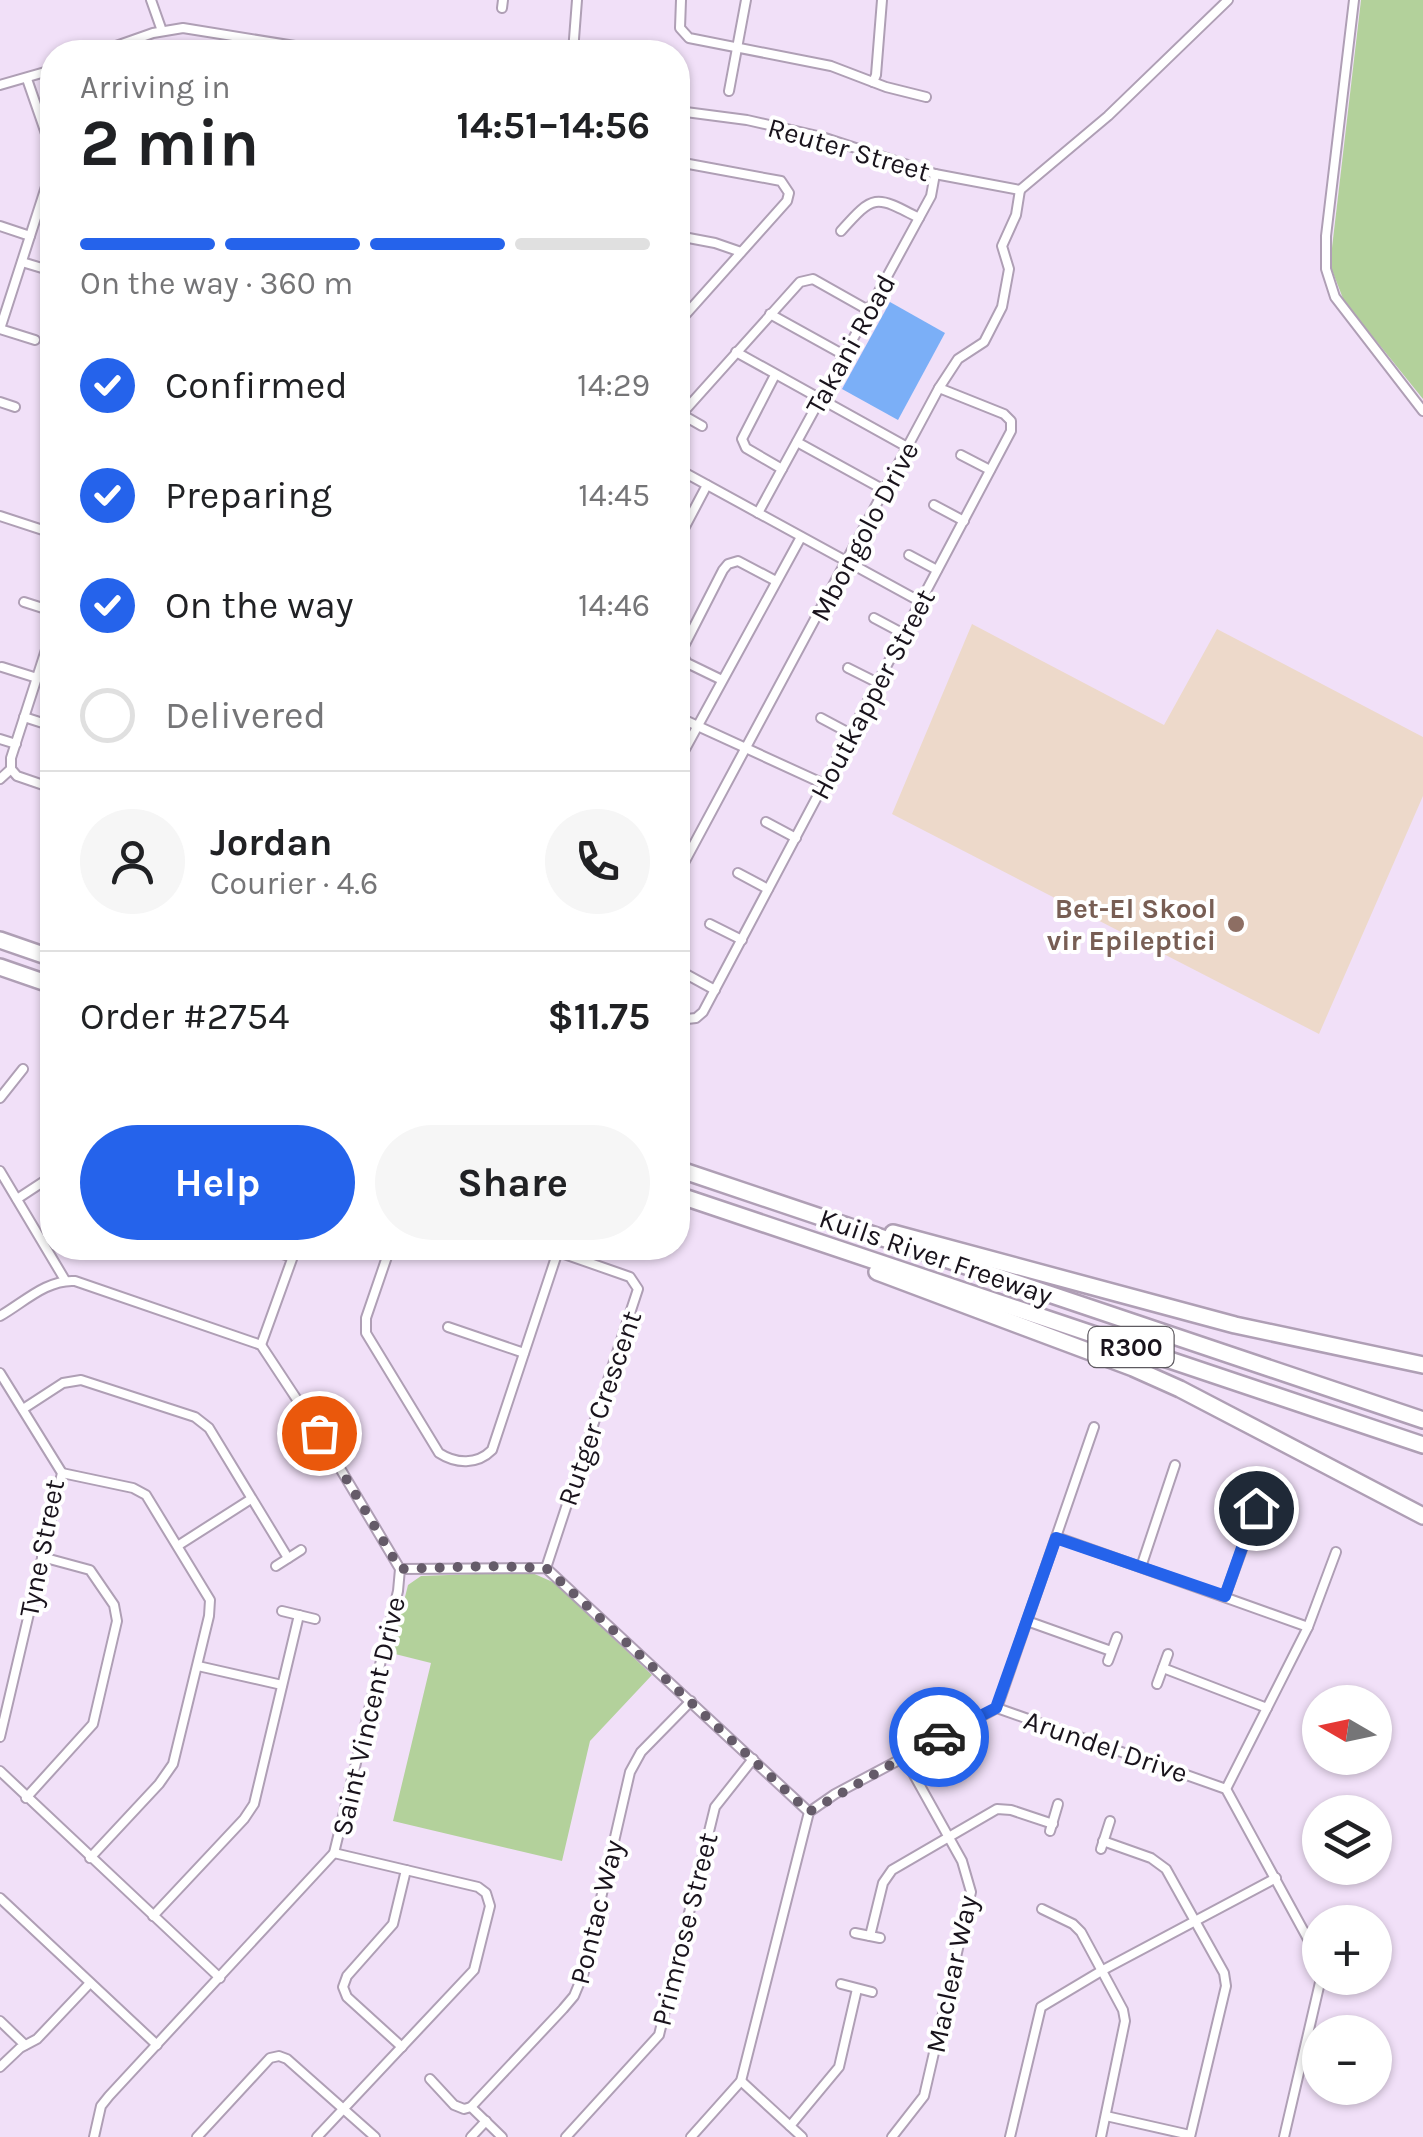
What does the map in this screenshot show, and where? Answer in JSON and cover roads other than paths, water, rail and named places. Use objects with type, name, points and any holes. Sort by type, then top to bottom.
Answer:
[{"type":"highway","points":[[0,940],[40,954]]},
{"type":"highway","points":[[0,967],[40,981]]},
{"type":"highway","name":"Kuils River Freeway","points":[[690,1173],[1423,1420]]},
{"type":"highway","name":"Kuils River Freeway","points":[[690,1200],[1423,1445]]},
{"type":"highway","points":[[850,1227],[917,1238],[1235,1324],[1423,1365]]},
{"type":"highway","points":[[840,1250],[895,1279],[1180,1388],[1423,1516]]},
{"type":"street","points":[[151,0],[162,31]]},
{"type":"street","points":[[574,40],[577,0]]},
{"type":"street","points":[[681,0],[679,25],[683,34],[831,66],[926,96]]},
{"type":"street","points":[[729,92],[746,0]]},
{"type":"street","points":[[872,82],[876,75],[882,0]]},
{"type":"street","points":[[1020,190],[1108,116],[1228,0]]},
{"type":"street","points":[[1354,0],[1326,236],[1326,269],[1340,306],[1423,411]]},
{"type":"street","points":[[135,40],[162,31],[195,28],[256,40]]},
{"type":"street","points":[[0,85],[40,74]]},
{"type":"street","points":[[27,79],[40,116]]},
{"type":"street","name":"Reuter Street","points":[[690,113],[747,120],[822,137],[935,174],[1020,190]]},
{"type":"street","points":[[690,164],[781,181],[790,193],[741,252],[690,304]]},
{"type":"street","name":"Takani Road","points":[[758,513],[931,196],[935,174]]},
{"type":"street","name":"Mbongolo Drive","points":[[690,852],[939,388],[958,358],[984,342],[1002,307],[1009,268],[1002,246],[1016,216],[1020,190]]},
{"type":"street","points":[[841,232],[863,206],[873,201],[893,204],[919,218]]},
{"type":"street","points":[[35,340],[0,329],[4,302],[40,216]]},
{"type":"street","points":[[0,226],[30,236]]},
{"type":"street","points":[[690,238],[741,252]]},
{"type":"street","points":[[22,262],[40,268]]},
{"type":"street","points":[[690,404],[797,284],[810,279],[868,310]]},
{"type":"street","points":[[770,314],[844,355]]},
{"type":"street","points":[[736,352],[910,448]]},
{"type":"street","points":[[775,375],[742,439],[746,448],[782,469]]},
{"type":"street","name":"Houtkapper Street","points":[[690,1018],[700,1016],[715,990],[1011,431],[1009,418],[939,388]]},
{"type":"street","points":[[0,402],[15,407]]},
{"type":"street","points":[[690,421],[702,426]]},
{"type":"street","points":[[796,442],[886,491]]},
{"type":"street","points":[[960,455],[990,470]]},
{"type":"street","points":[[690,476],[921,602]]},
{"type":"street","points":[[690,515],[708,486]]},
{"type":"street","points":[[934,506],[964,521]]},
{"type":"street","points":[[0,516],[40,529]]},
{"type":"street","points":[[690,739],[801,536]]},
{"type":"street","points":[[909,555],[938,570]]},
{"type":"street","points":[[690,634],[728,564],[738,561],[776,582]]},
{"type":"street","points":[[24,602],[40,607]]},
{"type":"street","points":[[874,618],[904,634]]},
{"type":"street","points":[[690,664],[722,680]]},
{"type":"street","points":[[2,667],[37,678]]},
{"type":"street","points":[[0,780],[12,769],[40,668]]},
{"type":"street","points":[[848,668],[878,684]]},
{"type":"street","points":[[24,716],[40,722]]},
{"type":"street","points":[[821,718],[851,734]]},
{"type":"street","points":[[690,723],[824,784]]},
{"type":"street","points":[[0,739],[16,744]]},
{"type":"street","points":[[12,769],[17,776],[40,784]]},
{"type":"street","points":[[766,822],[796,838]]},
{"type":"street","points":[[738,873],[768,890]]},
{"type":"street","points":[[710,924],[742,940]]},
{"type":"street","points":[[690,976],[715,990]]},
{"type":"street","points":[[0,1098],[24,1069]]},
{"type":"street","points":[[0,1172],[40,1239]]},
{"type":"street","points":[[17,1199],[40,1184]]},
{"type":"street","points":[[52,1260],[64,1280]]},
{"type":"street","points":[[0,1316],[64,1280],[90,1285],[261,1345],[291,1260]]},
{"type":"street","points":[[386,1260],[366,1318],[366,1333],[439,1453],[456,1461],[480,1460],[492,1450],[555,1260]]},
{"type":"street","name":"Rutger Crescent","points":[[546,1568],[638,1289],[630,1276],[584,1260]]},
{"type":"street","points":[[448,1328],[524,1354]]},
{"type":"street","name":"Saint Vincent Drive","points":[[94,2137],[102,2106],[334,1852],[395,1606],[400,1569],[301,1403],[261,1345]]},
{"type":"street","name":"Tyne Street","points":[[0,1373],[62,1473],[0,1737]]},
{"type":"street","points":[[23,1409],[63,1383],[82,1380],[195,1417],[209,1428],[288,1558]]},
{"type":"street","points":[[996,1708],[1094,1428]]},
{"type":"street","points":[[1141,1567],[1175,1466]]},
{"type":"street","points":[[62,1473],[142,1492],[179,1545],[210,1600],[173,1764],[90,1858]]},
{"type":"street","points":[[179,1545],[250,1499]]},
{"type":"street","points":[[1225,1596],[1256,1508]]},
{"type":"street","points":[[1056,1538],[1308,1627]]},
{"type":"street","points":[[276,1566],[301,1550]]},
{"type":"street","points":[[1302,1927],[1226,1788],[1308,1627],[1336,1552]]},
{"type":"street","points":[[26,1798],[94,1724],[117,1621],[114,1605],[90,1570],[42,1557]]},
{"type":"street","points":[[400,1569],[546,1568],[809,1812],[741,2081],[691,2137]]},
{"type":"street","points":[[282,1611],[315,1619]]},
{"type":"street","points":[[153,1916],[250,1811],[257,1796],[299,1615]]},
{"type":"street","points":[[1026,1621],[1112,1651]]},
{"type":"street","points":[[1108,1661],[1117,1637]]},
{"type":"street","points":[[1157,1684],[1168,1654]]},
{"type":"street","points":[[198,1666],[282,1685]]},
{"type":"street","points":[[1163,1668],[1266,1708]]},
{"type":"street","name":"Pontac Way","points":[[472,2107],[574,1996],[584,1972],[630,1772],[641,1752],[691,1701]]},
{"type":"street","name":"Arundel Drive","points":[[809,1812],[996,1708],[1226,1788]]},
{"type":"street","name":"Maclear Way","points":[[892,2137],[924,2096],[970,1901],[969,1876],[904,1756]]},
{"type":"street","name":"Primrose Street","points":[[566,2137],[659,2035],[714,1808],[753,1759]]},
{"type":"street","points":[[0,1771],[220,1978]]},
{"type":"street","points":[[0,1791],[8,1782]]},
{"type":"street","points":[[870,1936],[887,1875],[900,1864],[997,1809],[1011,1810],[1051,1828],[1058,1804]]},
{"type":"street","points":[[1106,2116],[1190,2136],[1226,1986],[1224,1974],[1196,1920],[1160,1863],[1102,1845],[1110,1821]]},
{"type":"street","points":[[317,2137],[474,1970],[490,1906],[488,1896],[478,1887],[334,1852]]},
{"type":"street","points":[[402,2047],[348,1997],[343,1987],[347,1976],[393,1924],[406,1870]]},
{"type":"street","points":[[1010,2137],[1041,2008],[1103,1970],[1276,1878]]},
{"type":"street","points":[[0,1898],[157,2045]]},
{"type":"street","points":[[1042,1909],[1073,1924],[1123,2010],[1125,2031],[1100,2137]]},
{"type":"street","points":[[855,1932],[880,1938]]},
{"type":"street","points":[[0,2066],[37,2039],[90,1984]]},
{"type":"street","points":[[841,1984],[872,1992]]},
{"type":"street","points":[[790,2126],[839,2067],[857,1988]]},
{"type":"street","points":[[1284,2137],[1317,1995]]},
{"type":"street","points":[[0,2021],[25,2045]]},
{"type":"street","points":[[197,2137],[276,2056],[287,2059],[372,2134]]},
{"type":"street","points":[[430,2079],[459,2108],[472,2107],[502,2137]]},
{"type":"street","points":[[741,2081],[802,2137]]},
{"type":"street","points":[[471,2137],[486,2121]]},
{"type":"water","points":[[890,302],[945,333],[898,420],[842,389]]},
{"type":"place","name":"Bet-El Skool vir Epileptici","points":[[1236,924]]}]
